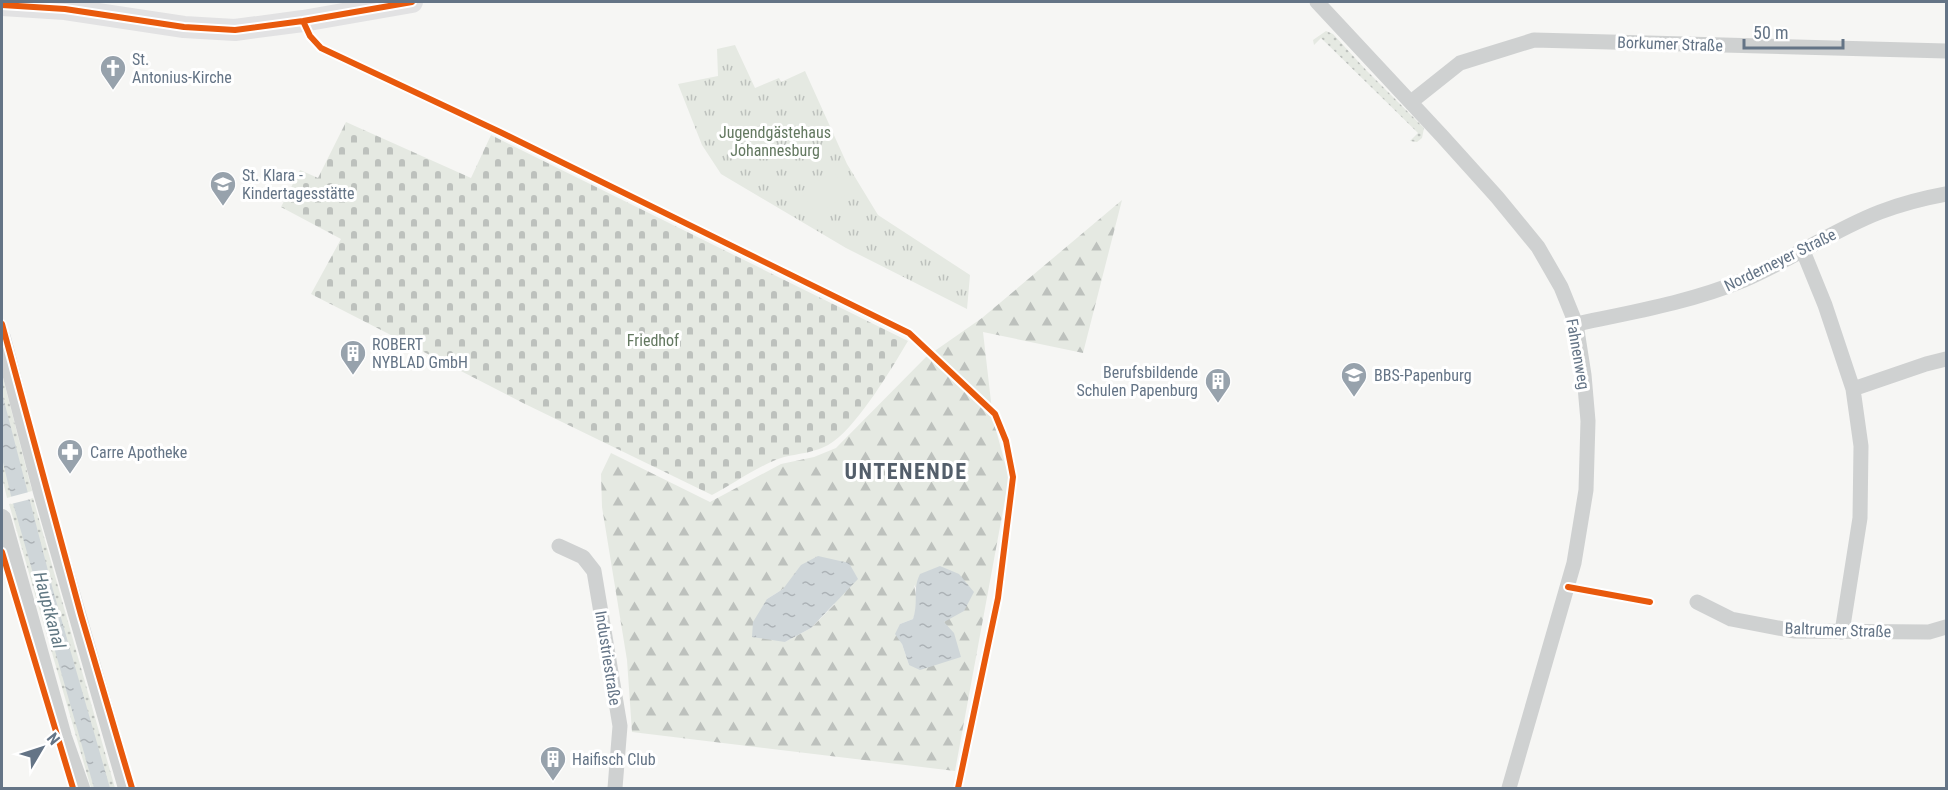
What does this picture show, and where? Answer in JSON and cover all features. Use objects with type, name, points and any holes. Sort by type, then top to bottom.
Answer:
[{"type":"main road","points":[[2,5],[65,9],[184,27],[235,30],[303,21],[398,3]]},
{"type":"street","name":"Fahnenweg","points":[[1317,2],[1494,193],[1538,247],[1561,287],[1576,324],[1588,422],[1586,490],[1575,563],[1509,789]]},
{"type":"street","name":"Borkumer Straße","points":[[1411,102],[1460,63],[1534,40],[1947,51]]},
{"type":"street","name":"Norderneyer Straße","points":[[1576,324],[1708,293],[1745,279],[1879,212],[1947,194]]},
{"type":"street","points":[[1803,251],[1825,305],[1853,389],[1861,446],[1860,518],[1842,632]]},
{"type":"street","points":[[2,338],[42,492],[127,789]]},
{"type":"street","points":[[1853,389],[1947,359]]},
{"type":"street","points":[[2,518],[63,737],[81,789]]},
{"type":"street","name":"Industriestraße","points":[[559,546],[583,557],[594,571],[620,726],[615,789]]},
{"type":"street","name":"Baltrumer Straße","points":[[1697,602],[1731,619],[1794,631],[1929,632],[1947,627]]},
{"type":"green space","points":[[1326,31],[1333,34],[1424,128],[1422,138],[1417,142],[1410,141],[1418,133],[1321,38],[1314,45],[1313,40]]},
{"type":"green space","name":"Jugendgästehaus Johannesburg","points":[[735,45],[755,88],[779,78],[781,82],[805,71],[847,164],[878,215],[970,275],[967,309],[846,248],[721,174],[702,145],[678,84],[718,76],[717,49]]},
{"type":"green space","name":"Friedhof","points":[[346,122],[471,178],[491,135],[908,341],[864,409],[844,433],[834,441],[815,450],[773,461],[712,495],[523,403],[311,294],[341,239],[281,207],[300,170],[318,178]]},
{"type":"green space","points":[[833,171],[848,193],[817,215],[801,192]]},
{"type":"green space","points":[[1122,200],[1083,353],[983,332],[993,419],[1009,478],[955,771],[632,732],[627,660],[602,507],[601,474],[611,453],[710,502],[781,464],[814,457],[836,448],[926,357],[982,318]],"holes":[[[914,585],[944,622],[909,665],[902,644],[900,624],[913,619],[918,606]],[[783,589],[835,604],[811,628],[785,642],[767,599]]]},
{"type":"green space","points":[[2,374],[32,491],[7,498],[2,477]]},
{"type":"green space","points":[[33,498],[115,788],[91,788],[9,504]]},
{"type":"water","name":"Hauptkanal","points":[[2,393],[53,590],[110,788],[94,788],[11,496],[2,458]]},
{"type":"water","points":[[818,556],[849,563],[858,579],[811,628],[785,642],[752,637],[753,622],[767,599],[783,589],[801,565]]},
{"type":"water","points":[[940,566],[959,574],[974,592],[964,611],[944,622],[954,633],[961,657],[920,670],[909,665],[902,644],[895,634],[900,624],[913,619],[916,607],[916,585],[920,574]]},
{"type":"pier","points":[[29,492],[31,499],[11,504],[10,497]]},
{"type":"cycle path","points":[[2,5],[65,9],[184,27],[235,30],[412,2]]},
{"type":"cycle path","points":[[303,21],[310,36],[321,48],[500,132],[909,333],[995,414],[1006,441],[1013,477],[998,598],[958,788]]},
{"type":"cycle path","points":[[2,324],[81,615],[132,788]]},
{"type":"cycle path","points":[[2,552],[73,788]]},
{"type":"cycle path","points":[[1568,587],[1650,602]]},
{"type":"place","name":"St. Antonius-Kirche","points":[[113,91]]},
{"type":"place","name":"St. Klara - Kindertagesstätte","points":[[223,207]]},
{"type":"place","name":"ROBERT NYBLAD GmbH","points":[[353,376]]},
{"type":"place","name":"BBS-Papenburg","points":[[1354,398]]},
{"type":"place","name":"Berufsbildende Schulen Papenburg","points":[[1218,404]]},
{"type":"place","name":"Carre Apotheke","points":[[70,475]]},
{"type":"place","name":"Haifisch Club","points":[[553,782]]},
{"type":"district","name":"UNTENENDE","points":[[906,471]]}]
